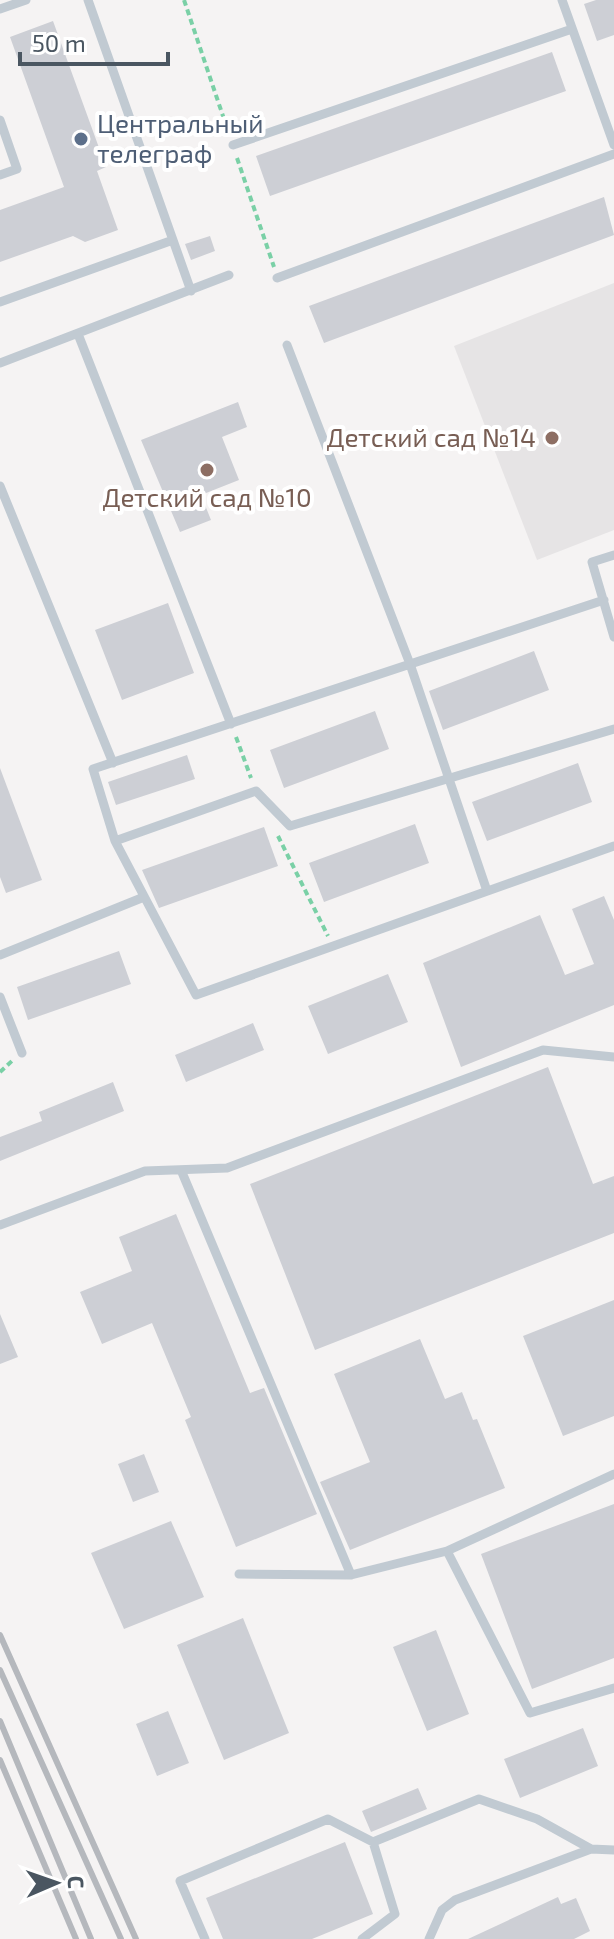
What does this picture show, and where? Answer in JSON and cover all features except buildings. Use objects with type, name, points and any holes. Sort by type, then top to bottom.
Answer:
[{"type":"lane","points":[[0,9],[26,0]]},
{"type":"lane","points":[[88,0],[191,291]]},
{"type":"lane","points":[[562,0],[614,145]]},
{"type":"lane","points":[[233,145],[572,29]]},
{"type":"lane","points":[[0,120],[17,169],[0,175]]},
{"type":"lane","points":[[277,278],[614,154]]},
{"type":"lane","points":[[0,302],[173,240]]},
{"type":"lane","points":[[0,363],[229,275]]},
{"type":"lane","points":[[78,334],[231,724]]},
{"type":"lane","points":[[287,345],[410,664],[487,891]]},
{"type":"lane","points":[[0,486],[113,763]]},
{"type":"lane","points":[[614,555],[592,562],[614,637]]},
{"type":"lane","points":[[604,600],[93,769],[115,841],[196,995],[614,846]]},
{"type":"lane","points":[[115,841],[256,791],[290,826],[614,729]]},
{"type":"lane","points":[[0,955],[144,897]]},
{"type":"lane","points":[[0,997],[22,1053]]},
{"type":"lane","points":[[0,1225],[145,1171],[227,1168],[543,1050],[614,1057]]},
{"type":"lane","points":[[181,1170],[351,1575]]},
{"type":"lane","points":[[239,1574],[351,1575],[447,1551],[614,1474]]},
{"type":"lane","points":[[447,1551],[530,1713],[614,1688]]},
{"type":"lane","points":[[373,1842],[479,1799],[537,1819],[591,1849]]},
{"type":"lane","points":[[205,1939],[180,1881],[328,1819],[373,1842],[395,1914],[362,1939]]},
{"type":"lane","points":[[429,1939],[442,1910],[455,1900],[591,1849],[614,1850]]},
{"type":"shaded area","name":"Детский сад №14","points":[[614,283],[614,530],[537,560],[454,346]]},
{"type":"railway","points":[[0,1635],[136,1939]]},
{"type":"railway","points":[[0,1670],[121,1939]]},
{"type":"railway","points":[[0,1721],[91,1939]]},
{"type":"railway","points":[[0,1760],[76,1939]]},
{"type":"place","name":"Центральный телеграф","points":[[81,139]]},
{"type":"place","name":"Детский сад №14","points":[[552,438]]},
{"type":"place","name":"Детский сад №10","points":[[207,470]]}]
